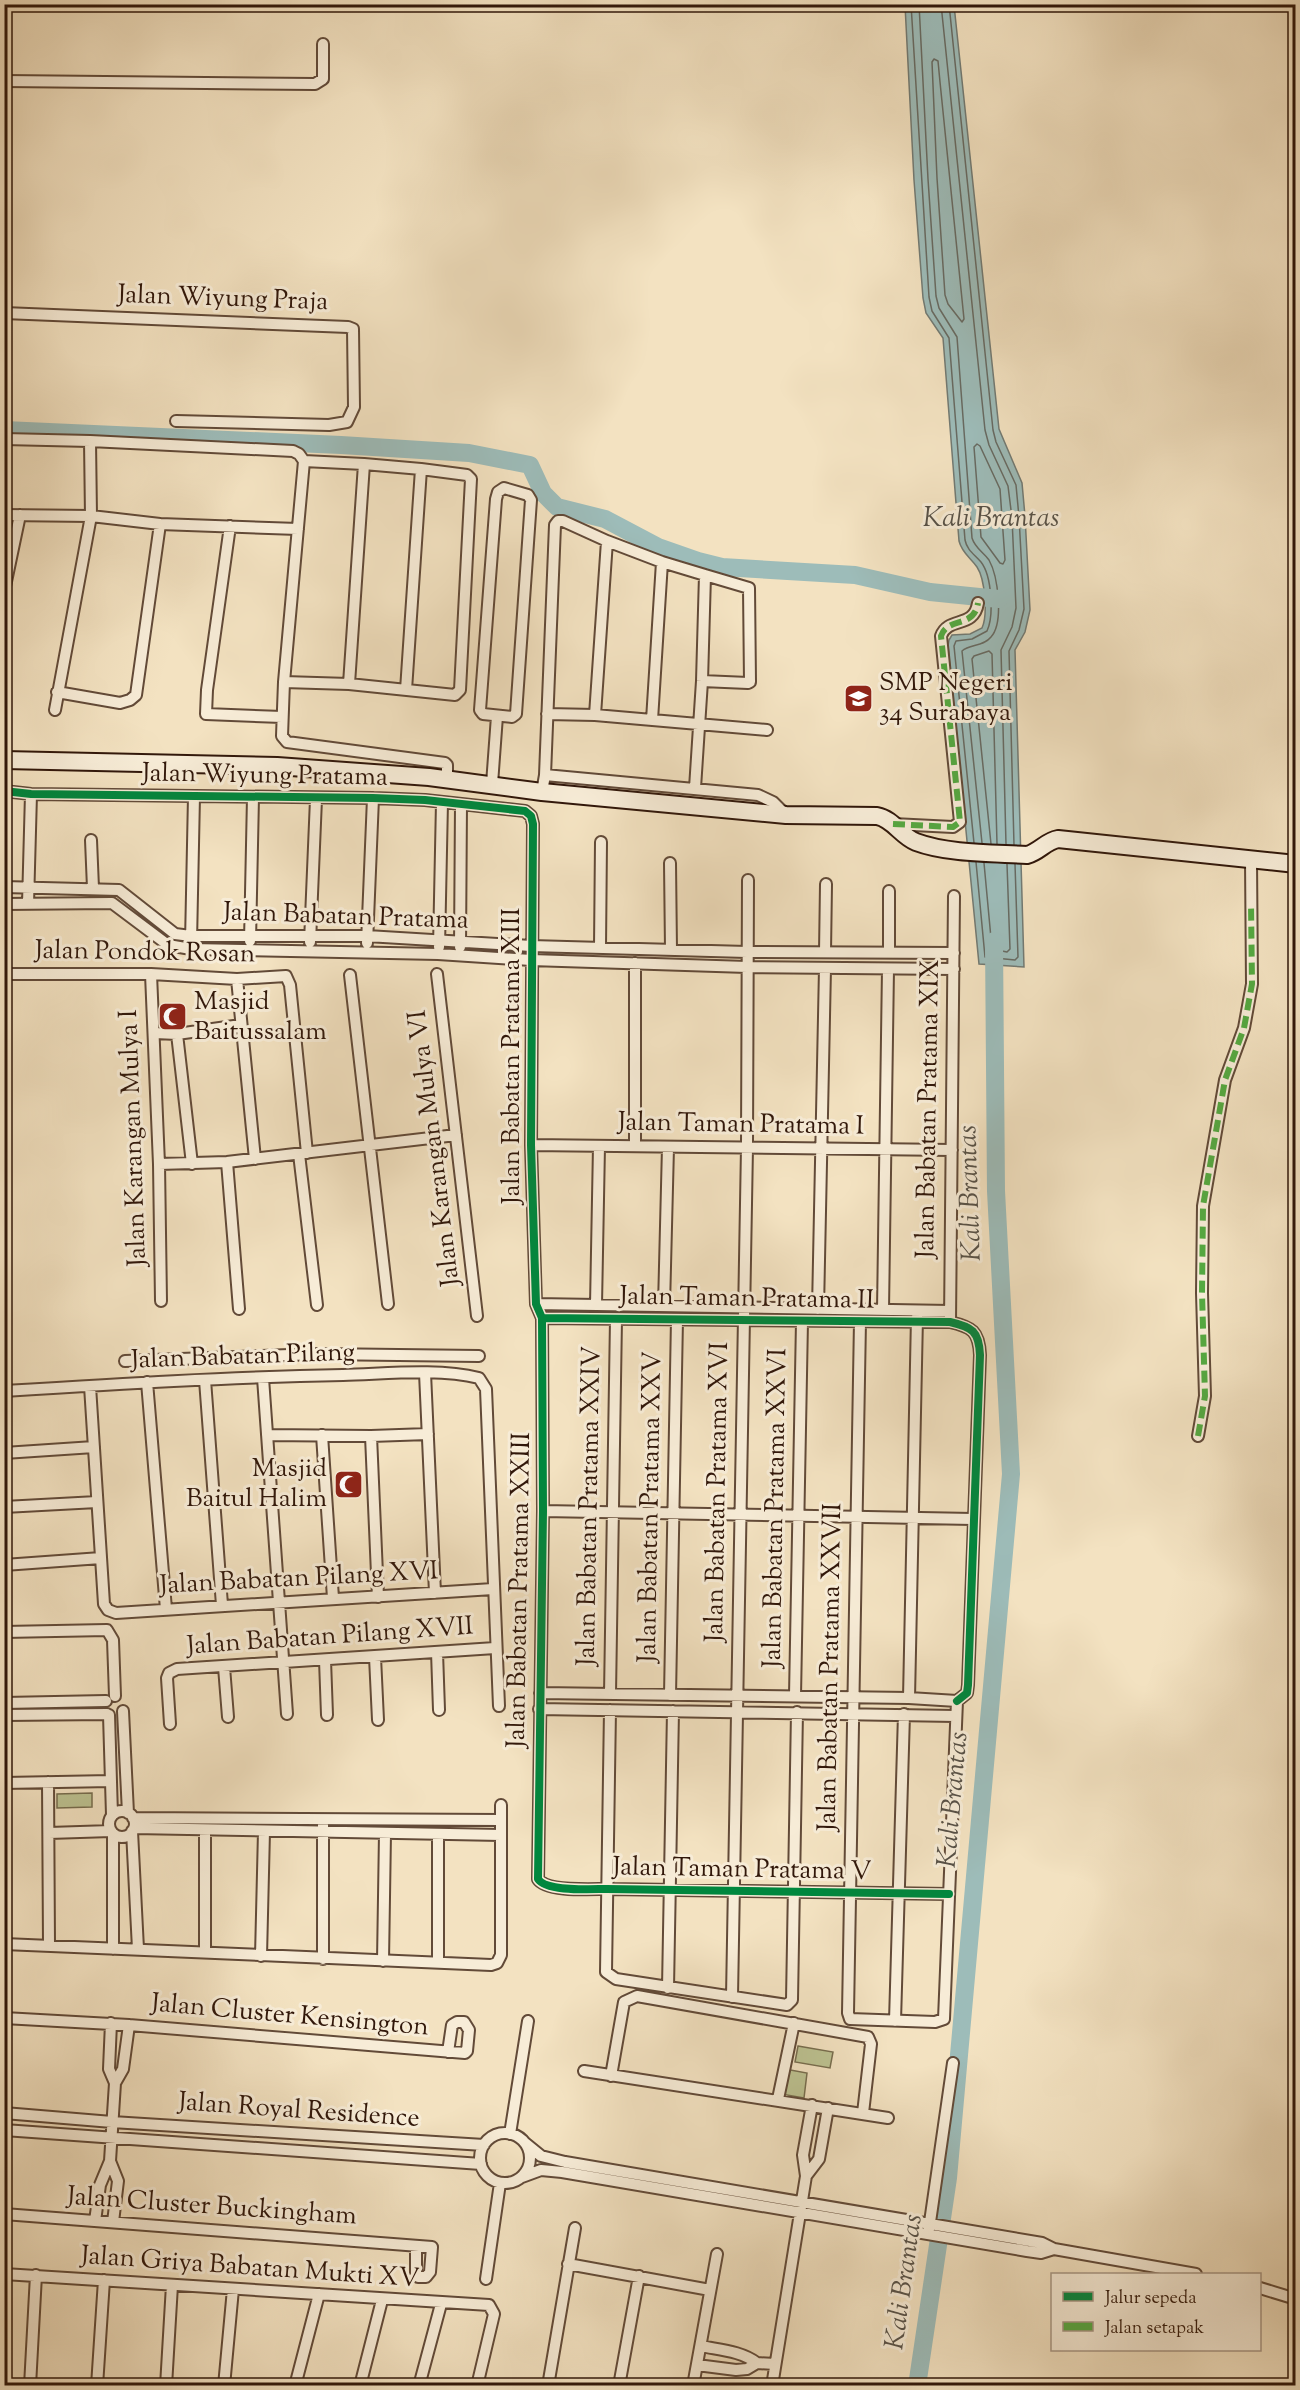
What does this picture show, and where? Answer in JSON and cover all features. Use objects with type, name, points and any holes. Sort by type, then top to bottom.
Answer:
[{"type":"street","points":[[4,81],[315,84],[322,79],[323,44]]},
{"type":"street","name":"Jalan Wiyung Praja","points":[[4,313],[353,329],[354,407],[347,422],[329,425],[176,421]]},
{"type":"street","points":[[4,439],[293,451],[299,454],[304,461],[284,682],[282,736],[287,742],[445,763],[447,779]]},
{"type":"street","points":[[55,710],[91,516],[90,441]]},
{"type":"street","points":[[284,682],[349,684],[455,695],[460,690],[471,479],[467,475],[421,469],[304,461]]},
{"type":"street","points":[[349,684],[364,464]]},
{"type":"street","points":[[406,690],[421,469]]},
{"type":"street","points":[[504,488],[528,495],[531,500],[516,714],[512,717],[497,716],[483,714],[480,710],[495,499],[498,492],[504,488]]},
{"type":"street","points":[[4,515],[91,516],[160,524],[298,529]]},
{"type":"street","points":[[4,591],[20,515]]},
{"type":"street","points":[[543,792],[555,525],[558,521],[563,521],[662,562],[749,588],[750,682],[702,681]]},
{"type":"street","points":[[57,692],[120,703],[136,695],[160,524]]},
{"type":"street","points":[[230,526],[207,690],[206,714],[282,717]]},
{"type":"street","points":[[595,715],[607,541]]},
{"type":"street","points":[[652,720],[662,562]]},
{"type":"street","points":[[695,788],[702,681],[705,575]]},
{"type":"street","points":[[893,824],[953,827],[960,822],[941,636],[946,627],[972,617],[977,611],[978,603]]},
{"type":"street","points":[[547,714],[595,715],[767,729]]},
{"type":"street","points":[[492,784],[497,716]]},
{"type":"street","name":"Jalan Wiyung Pratama","points":[[4,760],[51,763],[174,762],[277,766],[447,779],[543,792],[786,815],[877,816],[893,824],[916,842],[965,851],[1028,855],[1052,840],[1058,839],[1251,860]]},
{"type":"street","points":[[545,775],[758,795],[773,802],[786,815]]},
{"type":"street","name":"Jalan Wiyung Pratama","points":[[4,791],[32,794],[373,798],[442,802],[525,811]]},
{"type":"street","points":[[28,904],[32,794]]},
{"type":"street","points":[[191,949],[195,795]]},
{"type":"street","points":[[249,950],[253,797]]},
{"type":"street","points":[[366,952],[373,798]]},
{"type":"street","points":[[309,951],[316,799]]},
{"type":"street","points":[[438,954],[442,802]]},
{"type":"street","points":[[459,955],[461,804]]},
{"type":"street","name":"Jalan Babatan Pratama XIII","points":[[525,811],[531,816],[533,825],[531,1145],[536,1304]]},
{"type":"street","points":[[91,840],[93,888]]},
{"type":"street","points":[[600,947],[601,842]]},
{"type":"street","points":[[1198,1436],[1205,1396],[1202,1293],[1203,1206],[1225,1080],[1244,1028],[1252,984],[1251,860],[1296,864]]},
{"type":"street","points":[[670,863],[670,950]]},
{"type":"street","name":"Jalan Babatan Pratama XVI","points":[[732,1997],[747,1148],[748,880]]},
{"type":"street","points":[[825,952],[826,884]]},
{"type":"street","name":"Jalan Babatan Pratama","points":[[4,887],[118,890],[175,934],[191,936],[367,936],[531,946],[747,952],[954,953]]},
{"type":"street","points":[[889,891],[889,953]]},
{"type":"street","name":"Jalan Babatan Pratama XIX","points":[[950,1317],[954,896]]},
{"type":"street","name":"Jalan Babatan Pratama","points":[[4,904],[112,903],[168,945],[191,949],[438,954],[531,960],[747,967],[954,969]]},
{"type":"street","points":[[635,963],[635,1146]]},
{"type":"street","points":[[818,1309],[825,968]]},
{"type":"street","points":[[883,1310],[888,969]]},
{"type":"street","name":"Jalan Pondok Rosan","points":[[4,974],[151,974],[237,979],[285,976],[290,984],[303,1154]]},
{"type":"street","name":"Jalan Karangan Mulya I","points":[[151,974],[159,1164],[161,1301]]},
{"type":"street","name":"Jalan Karangan Mulya VI","points":[[437,974],[477,1316]]},
{"type":"street","points":[[351,975],[388,1304]]},
{"type":"street","points":[[237,979],[255,1159]]},
{"type":"street","points":[[154,1033],[177,1034],[241,1025]]},
{"type":"street","name":"Jalan Karangan Mulya I","points":[[177,1034],[192,1164]]},
{"type":"street","points":[[159,1164],[227,1162],[456,1135]]},
{"type":"street","name":"Jalan Taman Pratama I","points":[[531,1145],[952,1150]]},
{"type":"street","points":[[596,1305],[599,1146]]},
{"type":"street","points":[[664,1306],[668,1147]]},
{"type":"street","points":[[303,1154],[316,1305]]},
{"type":"street","points":[[227,1162],[239,1309]]},
{"type":"street","name":"Jalan Taman Pratama II","points":[[536,1304],[916,1310],[950,1317]]},
{"type":"street","name":"Jalan Babatan Pratama XXIII","points":[[536,1304],[542,1318],[543,1511],[538,1879]]},
{"type":"street","points":[[909,1698],[916,1310]]},
{"type":"street","points":[[540,1693],[909,1698],[957,1701],[966,1694],[979,1345],[977,1336],[972,1330],[950,1317]]},
{"type":"street","name":"Jalan Taman Pratama II","points":[[542,1318],[917,1322],[950,1317]]},
{"type":"street","name":"Jalan Babatan Pratama XXIV","points":[[610,1694],[616,1319]]},
{"type":"street","name":"Jalan Babatan Pratama XXV","points":[[670,1695],[677,1319]]},
{"type":"street","name":"Jalan Babatan Pratama XXVI","points":[[795,1696],[802,1321]]},
{"type":"street","name":"Jalan Babatan Pratama XXVII","points":[[860,1321],[848,2013],[850,2019],[895,2021]]},
{"type":"street","points":[[125,1361],[319,1364],[479,1356]]},
{"type":"street","name":"Jalan Babatan Pilang","points":[[4,1391],[147,1382],[263,1378],[319,1364],[475,1377],[483,1381],[486,1389],[493,1589]]},
{"type":"street","points":[[425,1373],[435,1593]]},
{"type":"street","points":[[263,1378],[286,1714]]},
{"type":"street","points":[[205,1380],[222,1605]]},
{"type":"street","points":[[147,1382],[166,1608]]},
{"type":"street","points":[[4,1564],[101,1558],[90,1386]]},
{"type":"street","points":[[267,1435],[428,1434]]},
{"type":"street","points":[[322,1435],[333,1598]]},
{"type":"street","points":[[371,1436],[378,1597]]},
{"type":"street","points":[[4,1454],[94,1447]]},
{"type":"street","points":[[4,1507],[97,1502]]},
{"type":"street","points":[[543,1511],[973,1520]]},
{"type":"street","name":"Jalan Babatan Pilang XVI","points":[[101,1558],[104,1604],[108,1610],[116,1613],[166,1608],[493,1589]]},
{"type":"street","points":[[493,1589],[499,1706]]},
{"type":"street","points":[[4,1632],[107,1630],[113,1640],[110,1699],[104,1708],[108,1714],[111,1781],[112,1815],[109,1823],[112,1833],[113,1948]]},
{"type":"street","name":"Jalan Babatan Pilang XVII","points":[[170,1724],[167,1681],[169,1673],[177,1669],[495,1648]]},
{"type":"street","points":[[437,1652],[439,1710]]},
{"type":"street","points":[[375,1657],[378,1720]]},
{"type":"street","points":[[325,1660],[327,1714]]},
{"type":"street","points":[[224,1667],[228,1717]]},
{"type":"street","points":[[4,1704],[110,1699],[123,1701],[138,1949]]},
{"type":"street","points":[[904,1714],[895,2021],[940,2022],[945,2013],[957,1701]]},
{"type":"street","points":[[539,1709],[853,1712],[955,1716]]},
{"type":"street","points":[[610,1710],[606,1972],[616,1979],[788,2005],[791,2003],[795,1892],[797,1712]]},
{"type":"street","points":[[4,1715],[108,1714],[117,1717],[123,1711]]},
{"type":"street","points":[[668,1988],[673,1711]]},
{"type":"street","points":[[4,1783],[111,1781]]},
{"type":"street","points":[[48,1782],[50,1945]]},
{"type":"street","points":[[4,1944],[491,1965],[497,1963],[501,1955],[501,1805]]},
{"type":"street","points":[[112,1815],[118,1812],[132,1822],[205,1830],[501,1835]]},
{"type":"street","points":[[132,1822],[323,1819],[501,1820]]},
{"type":"street","points":[[323,1819],[323,1959]]},
{"type":"street","points":[[49,1833],[112,1833],[126,1837],[132,1822]]},
{"type":"street","points":[[205,1830],[205,1952]]},
{"type":"street","points":[[261,1956],[264,1831]]},
{"type":"street","points":[[383,1961],[385,1833]]},
{"type":"street","points":[[438,1834],[438,1962]]},
{"type":"street","name":"Jalan Taman Pratama V","points":[[538,1879],[543,1885],[607,1889],[949,1894]]},
{"type":"street","points":[[611,2076],[624,2002],[637,1996],[868,2037],[871,2043],[863,2113]]},
{"type":"street","name":"Jalan Cluster Kensington","points":[[4,2018],[111,2023],[448,2052]]},
{"type":"street","points":[[510,2134],[528,2020]]},
{"type":"street","name":"Jalan Cluster Kensington","points":[[111,2023],[108,2060],[110,2075],[115,2083]]},
{"type":"street","points":[[778,2099],[794,2023]]},
{"type":"street","name":"Jalan Cluster Kensington","points":[[112,2122],[115,2083],[123,2069],[129,2025]]},
{"type":"street","points":[[932,2230],[952,2063]]},
{"type":"street","points":[[584,2071],[778,2099],[888,2118]]},
{"type":"street","points":[[772,2385],[806,2176],[803,2155],[812,2105]]},
{"type":"street","points":[[806,2176],[819,2159],[828,2108]]},
{"type":"street","name":"Jalan Royal Residence","points":[[4,2113],[484,2145]]},
{"type":"street","points":[[95,2221],[100,2185],[110,2161],[112,2122]]},
{"type":"street","name":"Jalan Royal Residence","points":[[4,2130],[481,2164]]},
{"type":"street","points":[[801,2208],[541,2156],[516,2135],[495,2135],[484,2145],[482,2151],[481,2164],[485,2172],[491,2179],[500,2182],[508,2183],[541,2170],[562,2172],[984,2238],[1028,2246],[1041,2253],[1054,2249],[1190,2273]]},
{"type":"street","points":[[522,2176],[529,2164],[529,2150],[525,2144]]},
{"type":"street","points":[[110,2161],[118,2181],[113,2222]]},
{"type":"street","points":[[486,2279],[500,2182]]},
{"type":"street","name":"Jalan Cluster Buckingham","points":[[4,2214],[416,2246]]},
{"type":"street","points":[[548,2385],[575,2228]]},
{"type":"street","points":[[693,2385],[717,2254]]},
{"type":"street","points":[[568,2264],[710,2290]]},
{"type":"street","name":"Jalan Griya Babatan Mukti XV","points":[[4,2274],[492,2307],[494,2314],[477,2385]]},
{"type":"street","points":[[30,2385],[36,2275]]},
{"type":"street","points":[[619,2385],[639,2276]]},
{"type":"street","points":[[97,2385],[104,2280]]},
{"type":"street","points":[[166,2385],[172,2285]]},
{"type":"street","points":[[1261,2288],[1296,2299]]},
{"type":"street","points":[[224,2385],[232,2289]]},
{"type":"street","points":[[295,2385],[320,2294]]},
{"type":"street","points":[[360,2385],[382,2300]]},
{"type":"street","points":[[419,2385],[441,2304]]},
{"type":"street","points":[[700,2346],[737,2354],[757,2363],[775,2364]]},
{"type":"street","points":[[697,2365],[736,2370],[747,2369],[757,2363]]},
{"type":"green space","points":[[92,1793],[92,1807],[57,1808],[57,1794]]},
{"type":"green space","points":[[798,2046],[833,2052],[830,2068],[795,2062]]},
{"type":"green space","points":[[785,2069],[807,2073],[804,2098],[781,2094]]},
{"type":"water","name":"Kali Brantas","points":[[905,5],[954,5],[999,429],[1022,483],[1030,610],[1025,632],[1015,650],[1024,967],[979,964],[948,646],[952,635],[970,634],[982,628],[985,597],[980,573],[962,549],[959,541],[943,338],[926,313],[923,298]]},
{"type":"waterway","points":[[4,430],[469,453],[530,465],[543,493],[557,507],[605,519],[658,547],[698,561],[722,567],[855,575],[930,592],[999,599]]},
{"type":"waterway","name":"Kali Brantas","points":[[917,2386],[948,2178],[1011,1474],[996,1191],[994,941]]},
{"type":"marked path","points":[[893,824],[953,827],[960,822],[941,636],[949,626],[972,616],[978,603]]},
{"type":"marked path","points":[[1198,1436],[1205,1396],[1202,1293],[1203,1206],[1225,1080],[1244,1028],[1252,984],[1251,903]]},
{"type":"cycle path","points":[[4,791],[31,794],[425,800],[525,811],[531,816],[533,824],[531,1145],[536,1304],[542,1318],[543,1511],[538,1879],[550,1886],[570,1889],[949,1894]]},
{"type":"cycle path","points":[[542,1318],[950,1322],[973,1331],[978,1340],[980,1355],[968,1685],[967,1693],[957,1701]]},
{"type":"place","name":"SMP Negeri 34 Surabaya","points":[[858,698]]},
{"type":"place","name":"Masjid Baitussalam","points":[[173,1017]]},
{"type":"place","name":"Masjid Baitul Halim","points":[[348,1484]]}]
